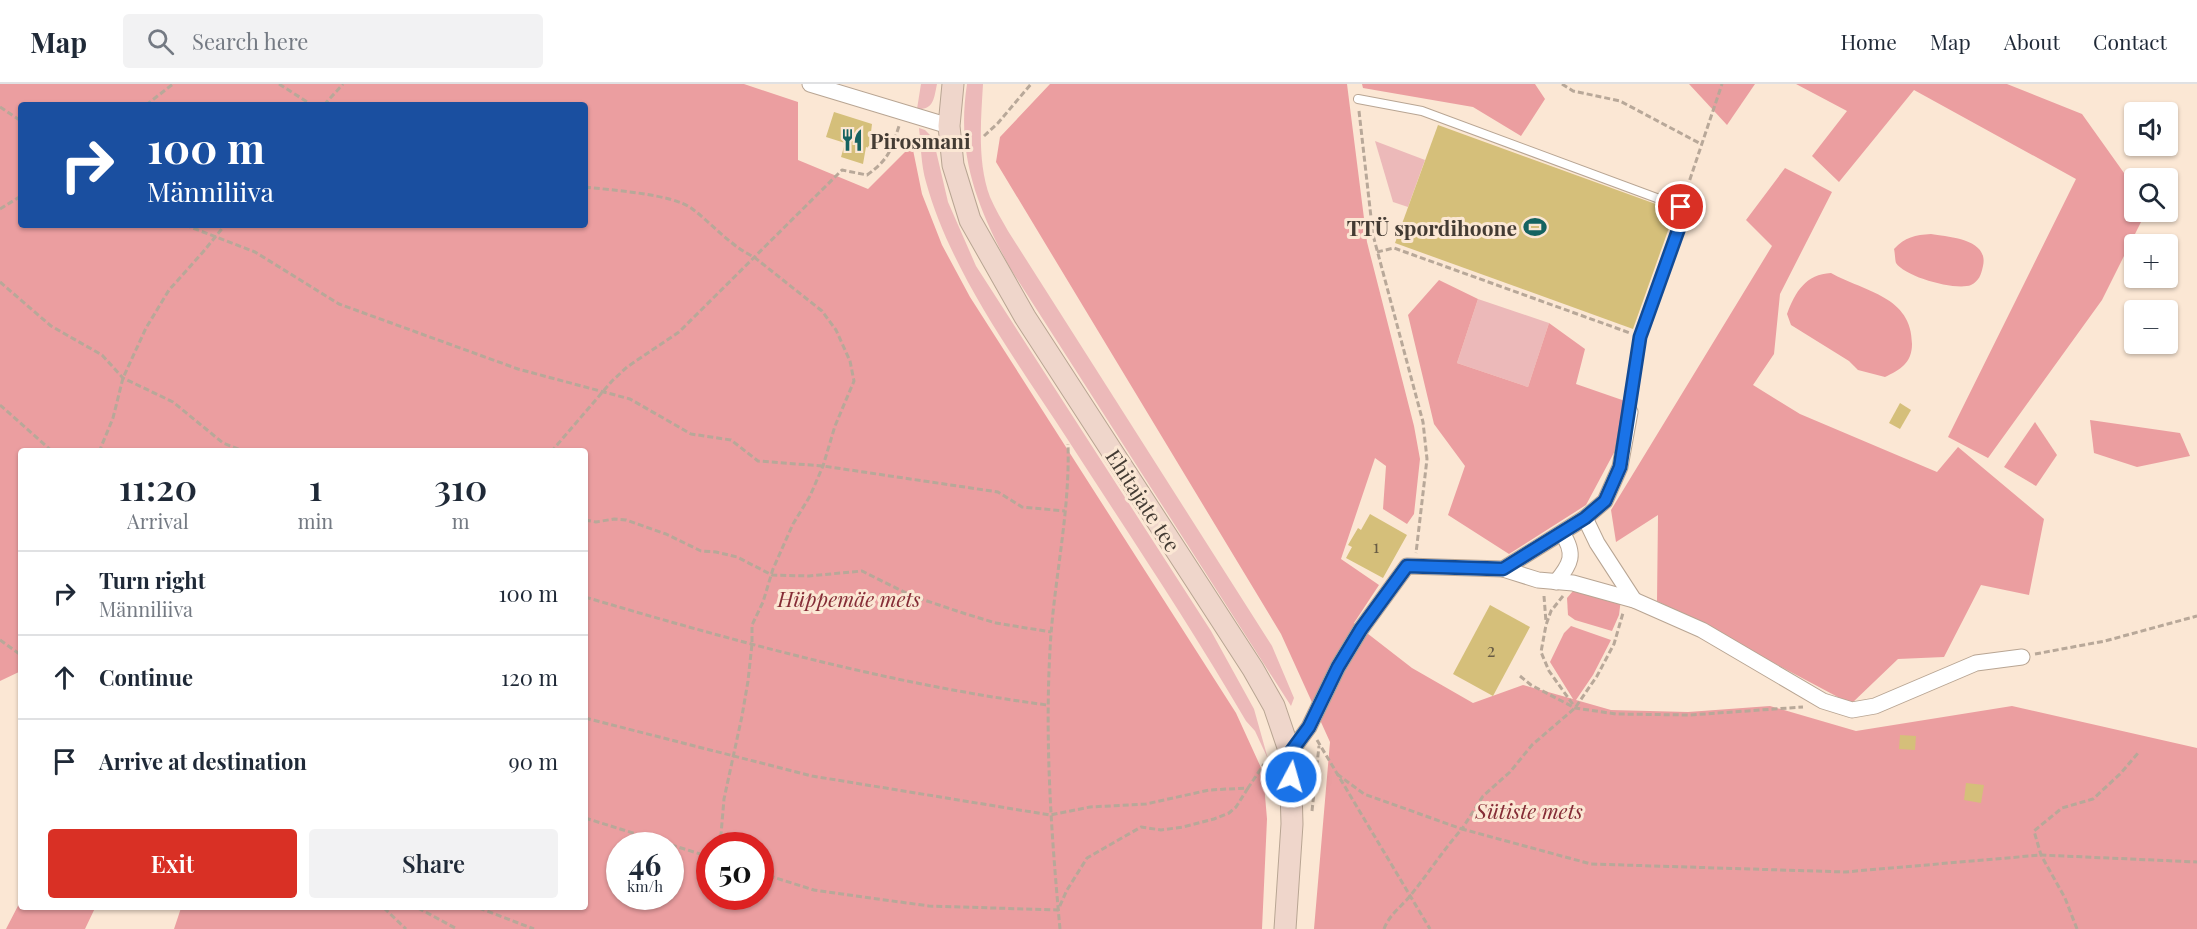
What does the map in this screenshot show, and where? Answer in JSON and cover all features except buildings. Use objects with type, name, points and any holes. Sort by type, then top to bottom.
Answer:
[{"type":"main road","name":"Ehitajate tee","points":[[953,84],[949,126],[953,165],[970,220],[1025,317],[1253,669],[1274,706],[1290,753],[1292,824],[1285,929]]},
{"type":"street","points":[[810,84],[949,126]]},
{"type":"street","points":[[1503,569],[1585,518],[1605,501],[1620,467],[1630,412]]},
{"type":"street","points":[[1585,518],[1593,537],[1629,598]]},
{"type":"street","points":[[1561,582],[1572,555],[1562,533]]},
{"type":"street","points":[[1290,753],[1309,727],[1338,667],[1361,629],[1407,566],[1503,569],[1538,580],[1561,582],[1629,598],[1702,630],[1823,700],[1852,710],[1875,706],[1976,663],[2022,657]]},
{"type":"lane","points":[[1358,99],[1422,111],[1681,207],[1684,214],[1640,337],[1630,412]]},
{"type":"path","points":[[150,102],[173,84]]},
{"type":"path","points":[[279,84],[307,102]]},
{"type":"path","points":[[327,102],[343,84]]},
{"type":"path","points":[[984,136],[1031,84]]},
{"type":"path","points":[[1562,84],[1573,91],[1620,101],[1701,144]]},
{"type":"path","points":[[1681,207],[1722,84]]},
{"type":"path","points":[[1358,99],[1373,235],[1423,422],[1427,459],[1414,566]]},
{"type":"path","points":[[0,107],[18,119]]},
{"type":"path","points":[[554,448],[603,391],[627,367],[679,332],[842,170],[867,175],[882,164],[890,152],[903,113]]},
{"type":"path","points":[[588,187],[662,198],[689,206],[742,251],[754,257],[822,312],[836,330],[850,361],[854,381],[835,426],[823,466],[810,496],[793,524],[752,626],[752,644],[742,716],[724,799],[721,832]]},
{"type":"path","points":[[0,209],[18,198]]},
{"type":"path","points":[[192,228],[255,252],[339,304],[518,369],[630,399],[691,434],[731,441],[758,461],[823,466],[999,492],[1022,507],[1065,511]]},
{"type":"path","points":[[101,448],[113,418],[123,378],[146,328],[169,290],[222,228]]},
{"type":"path","points":[[1377,252],[1394,248],[1640,337]]},
{"type":"path","points":[[0,282],[51,326],[102,355],[123,378],[173,402],[223,443],[236,448]]},
{"type":"path","points":[[0,405],[48,448]]},
{"type":"path","points":[[1060,929],[1050,815],[1047,705],[1052,632],[1069,473],[1068,444]]},
{"type":"path","points":[[588,521],[626,520],[666,534],[701,551],[737,557],[772,575],[809,576],[862,571],[912,597],[996,623],[1052,632]]},
{"type":"path","points":[[1538,580],[1543,592],[1546,625]]},
{"type":"path","points":[[1561,582],[1564,594],[1559,604],[1551,611],[1541,652],[1549,671],[1575,708]]},
{"type":"path","points":[[588,598],[837,667],[979,696],[1047,705]]},
{"type":"path","points":[[1384,929],[1387,920],[1410,896],[1462,829],[1483,796],[1510,772],[1532,745],[1575,708],[1597,676],[1614,644],[1629,598]]},
{"type":"path","points":[[2022,657],[2105,641],[2197,616]]},
{"type":"path","points":[[0,640],[18,653]]},
{"type":"path","points":[[1520,676],[1531,685],[1575,708],[1616,714],[1690,715],[1803,707]]},
{"type":"path","points":[[588,719],[812,776],[1050,815],[1090,807],[1146,804],[1209,790],[1248,788]]},
{"type":"path","points":[[1309,727],[1430,929]]},
{"type":"path","points":[[2077,929],[2065,898],[2041,855],[2034,831],[2062,808],[2093,799],[2121,773],[2138,753]]},
{"type":"path","points":[[1058,910],[1067,890],[1087,858],[1141,827],[1161,830],[1183,828],[1229,813],[1236,807],[1264,764]]},
{"type":"path","points":[[1337,774],[1364,794],[1462,829],[1591,864],[1845,872],[2041,855],[2197,862]]},
{"type":"path","points":[[588,819],[696,852]]},
{"type":"path","points":[[774,877],[814,890],[918,904],[1058,910]]},
{"type":"path","points":[[386,910],[406,929]]},
{"type":"path","points":[[422,910],[456,929]]},
{"type":"path","points":[[484,910],[534,929]]},
{"type":"shaded area","points":[[921,84],[937,84],[930,105],[917,109]]},
{"type":"shaded area","points":[[967,84],[983,84],[981,126],[983,170],[996,210],[1272,646],[1294,698],[1291,706],[1010,268],[998,245],[979,202],[967,157],[964,110]]},
{"type":"shaded area","points":[[919,128],[925,130],[933,138],[948,202],[976,266],[1211,631],[1254,709],[1268,759],[1255,731],[1246,721],[1158,579],[1007,348],[968,283],[937,216],[926,182]]},
{"type":"shaded area","points":[[1375,141],[1425,160],[1408,207],[1393,202]]},
{"type":"shaded area","points":[[1478,299],[1549,323],[1528,387],[1457,363]]},
{"type":"green space","name":"Hüppemäe mets","points":[[0,84],[744,84],[798,102],[798,160],[868,189],[912,145],[922,194],[942,245],[970,297],[1236,713],[1263,772],[1267,819],[1262,929],[174,929],[180,910],[588,910],[588,448],[18,448],[18,672],[0,681]]},
{"type":"green space","name":"Sütiste mets","points":[[1050,84],[1347,84],[1367,242],[1414,426],[1420,459],[1414,514],[1407,524],[1383,509],[1386,466],[1375,458],[1341,559],[1379,585],[1354,623],[1412,668],[1473,703],[1523,685],[1573,699],[1550,662],[1564,633],[1571,626],[1611,640],[1593,675],[1576,700],[1611,710],[1688,712],[1770,706],[1856,731],[2012,706],[2197,748],[2197,929],[1314,929],[1330,742],[1281,634],[996,162],[1000,137]]},
{"type":"green space","points":[[1362,84],[1535,84],[1545,99],[1521,136],[1473,107],[1363,88]]},
{"type":"green space","points":[[1689,84],[1755,84],[1727,125]]},
{"type":"green space","points":[[1796,84],[2007,84],[2082,114],[2124,173],[2124,222],[2141,222],[2135,234],[2124,234],[2124,256],[2102,300],[1988,458],[1948,437],[2076,179],[1914,90],[1839,182],[1812,156],[1847,111]]},
{"type":"green space","points":[[1785,168],[1832,192],[1780,294],[1774,354],[1753,385],[1800,414],[1937,472],[1958,447],[2044,519],[2029,595],[1981,585],[1944,657],[1898,659],[1851,704],[1657,601],[1658,515],[1616,542],[1611,510],[1772,246],[1746,220]]},
{"type":"green space","points":[[1931,234],[1957,238],[1980,250],[1983,266],[1976,282],[1971,285],[1954,286],[1931,282],[1909,273],[1896,263],[1894,249],[1898,245],[1911,237]]},
{"type":"green space","points":[[1831,273],[1872,291],[1895,305],[1904,315],[1910,328],[1912,344],[1910,356],[1900,368],[1885,377],[1858,370],[1849,361],[1791,325],[1787,314],[1798,292],[1808,281],[1822,274]]},
{"type":"green space","points":[[1439,280],[1478,299],[1457,363],[1528,387],[1549,323],[1585,349],[1576,384],[1625,401],[1617,447],[1586,505],[1509,554],[1448,515],[1465,466],[1434,424],[1408,315]]},
{"type":"green space","points":[[2090,420],[2180,433],[2190,456],[2137,467],[2094,453]]},
{"type":"green space","points":[[2035,422],[2057,455],[2036,486],[2004,467]]},
{"type":"green space","points":[[1578,585],[1621,599],[1619,615],[1612,631],[1575,620],[1568,615],[1567,598]]},
{"type":"green space","points":[[18,906],[18,910],[94,910],[85,929],[6,929]]},
{"type":"place","name":"Pirosmani","points":[[852,140]]},
{"type":"place","name":"TTÜ spordihoone","points":[[1535,227]]},
{"type":"route","points":[[1291,777],[1290,753],[1309,727],[1338,667],[1361,629],[1407,566],[1503,569],[1585,518],[1605,501],[1620,467],[1640,337],[1684,214],[1681,207]]}]
